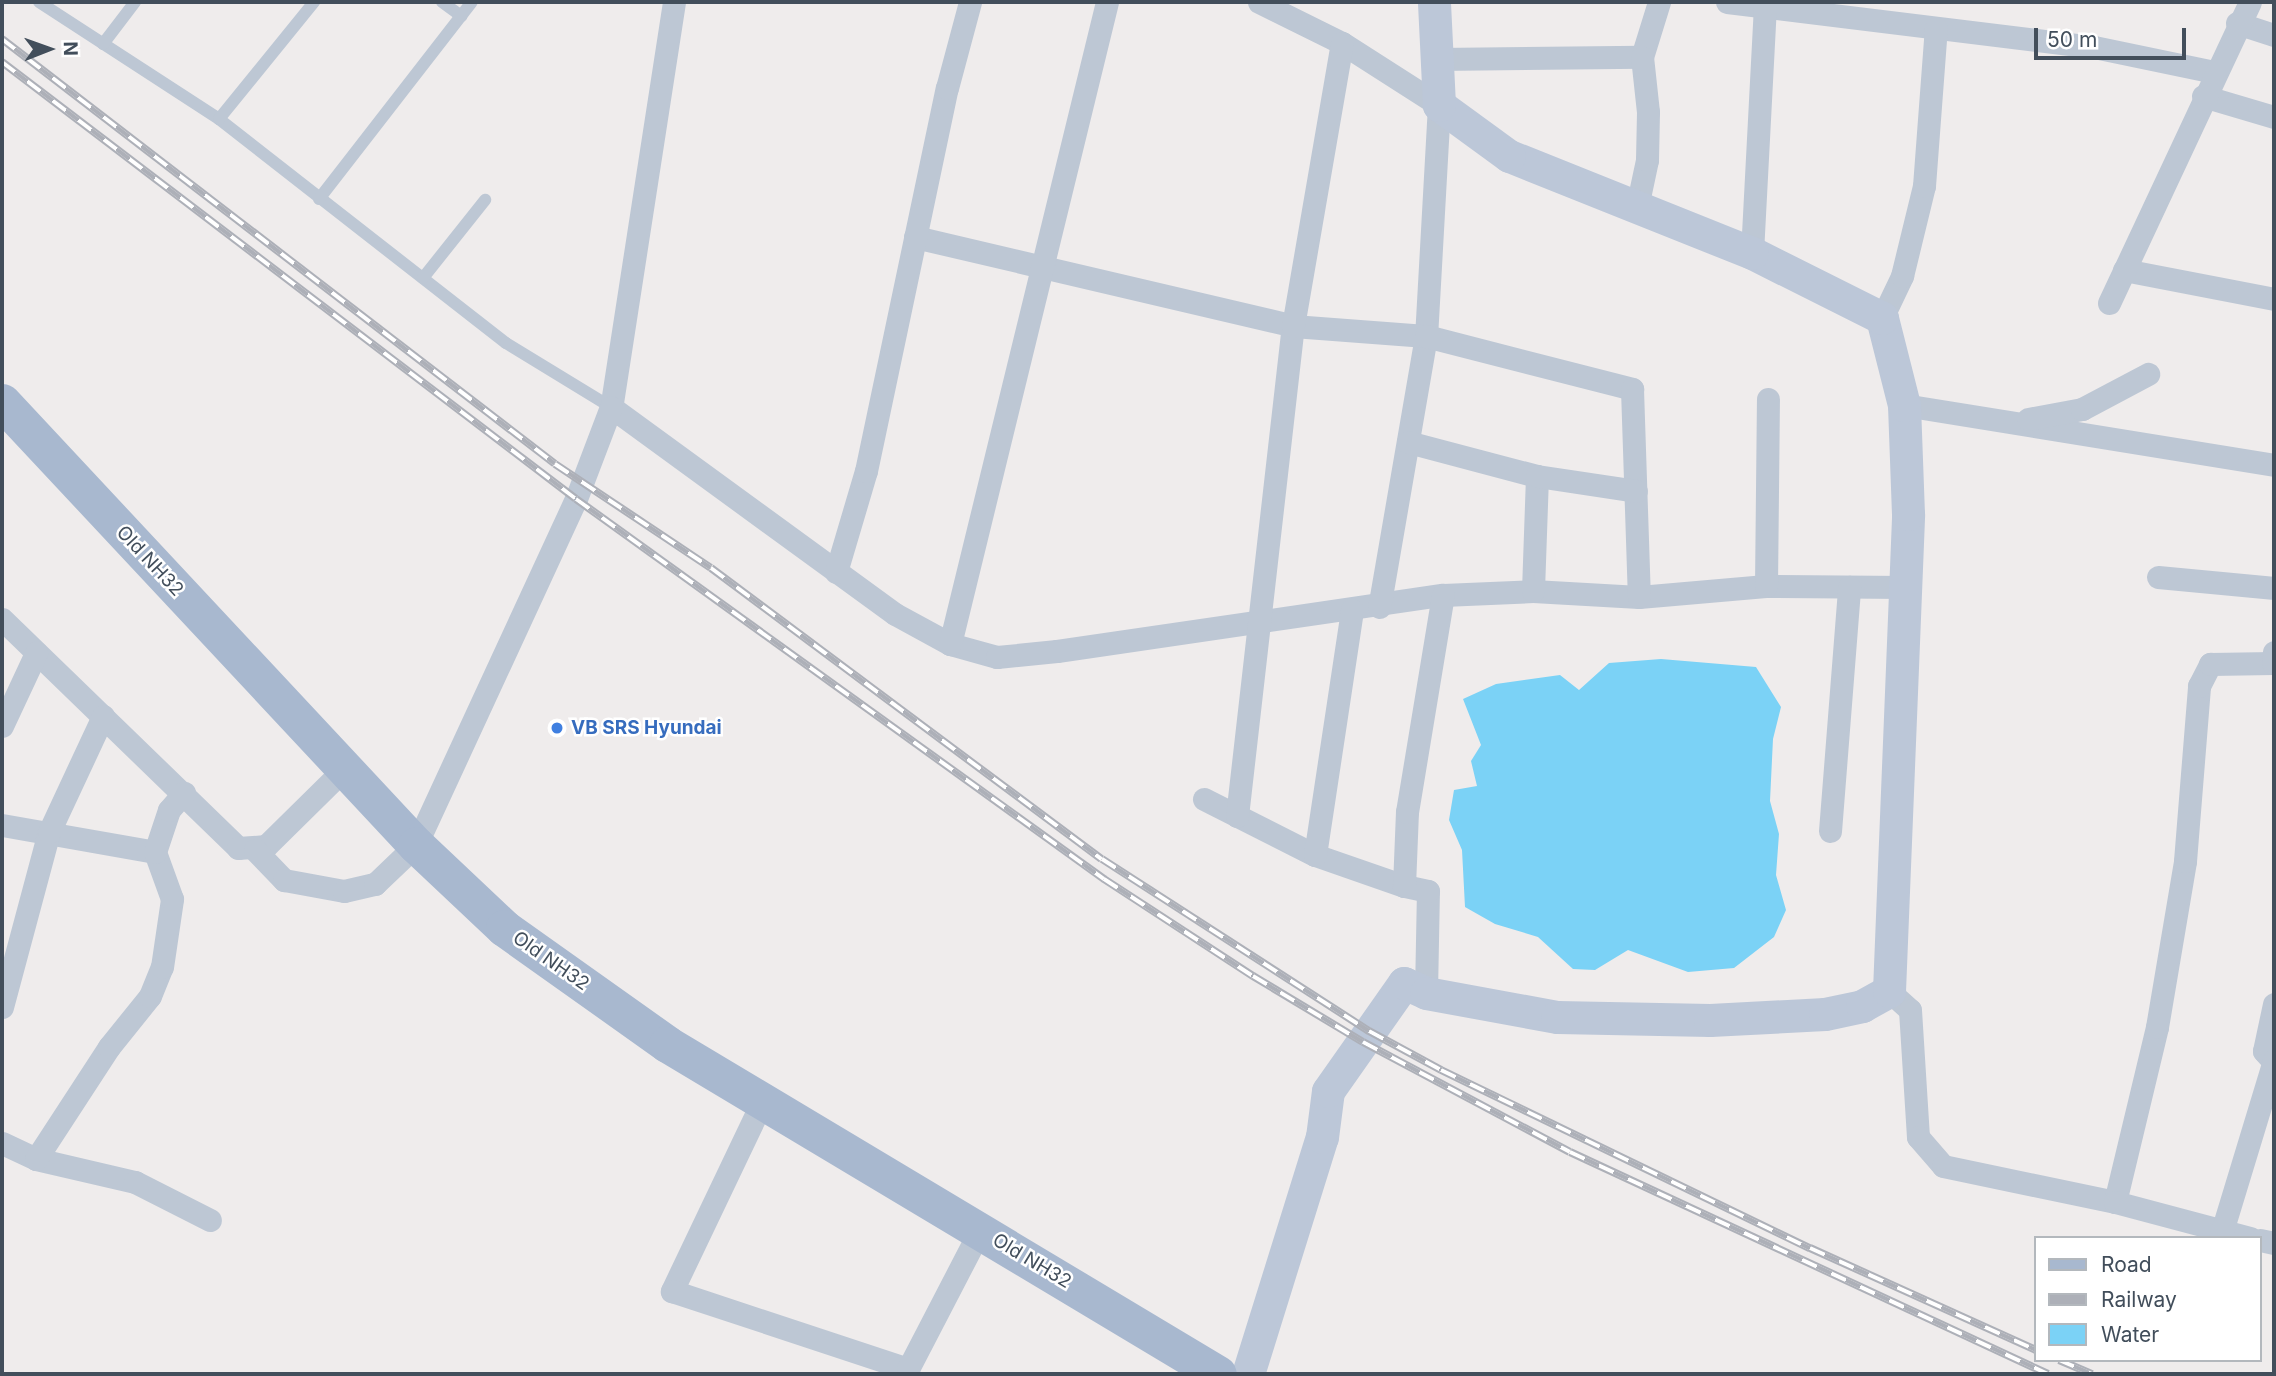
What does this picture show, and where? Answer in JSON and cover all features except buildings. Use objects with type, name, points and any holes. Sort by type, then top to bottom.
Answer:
[{"type":"main road","name":"Old NH32","points":[[2,402],[415,845],[504,929],[667,1044],[1217,1374]]},
{"type":"street","points":[[255,850],[284,880],[344,891],[375,884],[415,845],[576,499],[611,407],[674,2]]},
{"type":"street","points":[[836,572],[866,471],[915,237],[970,2]]},
{"type":"street","points":[[950,644],[1107,2]]},
{"type":"street","points":[[1259,2],[1342,43],[1439,106],[1509,156],[1752,253],[1882,318]]},
{"type":"street","points":[[1379,607],[1426,337],[1439,106],[1434,2]]},
{"type":"street","points":[[1637,207],[1647,160],[1648,112],[1642,57],[1659,2]]},
{"type":"street","points":[[1727,2],[2094,47],[2215,72]]},
{"type":"street","points":[[2109,303],[2237,23],[2250,2]]},
{"type":"street","points":[[1752,253],[1765,5]]},
{"type":"street","points":[[2237,23],[2274,35]]},
{"type":"street","points":[[1889,991],[1906,587],[1904,405],[1882,318],[1902,276],[1924,186],[1936,28]]},
{"type":"street","points":[[1237,816],[1262,622],[1293,326],[1342,43]]},
{"type":"street","points":[[1437,58],[1642,57]]},
{"type":"street","points":[[2203,96],[2274,117]]},
{"type":"street","points":[[915,237],[1293,326],[1426,337],[1632,389],[1639,597]]},
{"type":"street","points":[[2124,270],[2274,299]]},
{"type":"street","points":[[2013,422],[2082,409],[2148,374]]},
{"type":"street","points":[[1766,586],[1768,399]]},
{"type":"street","points":[[1904,405],[2274,465]]},
{"type":"street","points":[[611,407],[895,614],[950,644],[997,657],[1352,611],[1443,595],[1533,591],[1639,597],[1766,586],[1906,587]]},
{"type":"street","points":[[1408,442],[1537,476],[1636,491]]},
{"type":"street","points":[[1533,591],[1537,476]]},
{"type":"street","points":[[2158,577],[2274,588]]},
{"type":"street","points":[[1830,831],[1849,587]]},
{"type":"street","points":[[1404,886],[1407,812],[1443,595]]},
{"type":"street","points":[[1315,855],[1352,611]]},
{"type":"street","points":[[2,619],[238,848],[255,850],[266,846],[344,769]]},
{"type":"street","points":[[2115,1202],[2157,1027],[2185,862],[2199,686],[2210,664],[2273,663],[2274,652]]},
{"type":"street","points":[[2,726],[36,653]]},
{"type":"street","points":[[2,1007],[49,832],[103,716]]},
{"type":"street","points":[[36,1159],[109,1047],[150,996],[162,967],[172,899],[155,852],[169,810],[184,793]]},
{"type":"street","points":[[1204,799],[1315,855],[1404,886],[1428,891],[1426,993]]},
{"type":"street","points":[[2,825],[155,852]]},
{"type":"street","points":[[1248,1374],[1322,1137],[1328,1091],[1404,983],[1426,993],[1558,1017],[1710,1020],[1825,1014],[1862,1006],[1889,991]]},
{"type":"street","points":[[1889,991],[1910,1010],[1918,1137],[1943,1166],[2115,1202],[2220,1235],[2273,1060],[2264,1051],[2274,1004]]},
{"type":"street","points":[[763,1100],[672,1291],[908,1369],[980,1230]]},
{"type":"street","points":[[2,1143],[36,1159],[135,1182],[210,1220]]},
{"type":"lane","points":[[38,2],[219,119],[506,343],[611,407]]},
{"type":"lane","points":[[103,44],[135,2]]},
{"type":"lane","points":[[219,119],[314,2]]},
{"type":"lane","points":[[442,2],[461,16]]},
{"type":"lane","points":[[319,199],[472,2]]},
{"type":"lane","points":[[424,278],[485,200]]},
{"type":"water","points":[[1661,659],[1756,667],[1781,707],[1773,739],[1770,801],[1779,834],[1776,875],[1786,910],[1774,937],[1734,968],[1688,972],[1628,950],[1595,970],[1573,969],[1538,937],[1495,924],[1465,907],[1462,850],[1449,820],[1454,790],[1477,786],[1471,761],[1481,745],[1463,699],[1496,684],[1560,675],[1579,690],[1609,663]]},
{"type":"railway","points":[[2,39],[555,464],[711,568],[1102,859],[1369,1031],[1441,1070],[1810,1248],[2035,1350]]},
{"type":"railway","points":[[2,62],[576,499],[1104,879],[1253,976],[1363,1042],[1570,1152],[2048,1374]]},
{"type":"railway","points":[[2064,1362],[2092,1374]]},
{"type":"place","name":"VB SRS Hyundai","points":[[557,728]]}]
